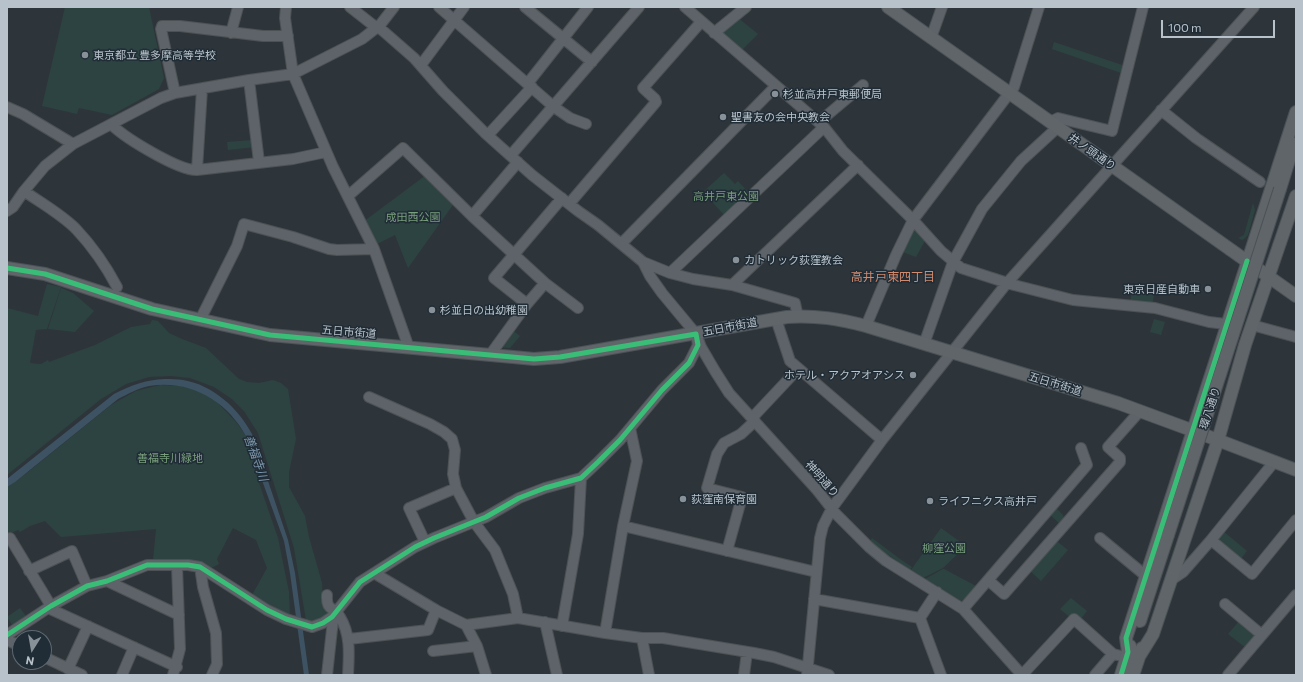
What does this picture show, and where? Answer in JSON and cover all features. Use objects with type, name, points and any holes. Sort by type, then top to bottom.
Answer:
[{"type":"main road","name":"井ノ頭通り","points":[[888,7],[1296,296]]},
{"type":"main road","points":[[1296,112],[1226,324],[1194,431],[1126,638],[1131,655],[1153,634],[1218,440],[1252,325],[1296,196]]},
{"type":"main road","name":"環八通り","points":[[1172,536],[1296,139]]},
{"type":"main road","name":"環八通り","points":[[1121,675],[1131,655],[1147,601],[1172,536],[1296,166]]},
{"type":"main road","name":"五日市街道","points":[[7,268],[45,274],[137,304],[200,320],[270,335],[534,358],[560,357],[776,319],[798,316],[824,317],[866,326],[1096,396],[1140,411],[1296,470]]},
{"type":"main road","name":"環八通り","points":[[1131,655],[1133,675]]},
{"type":"street","points":[[231,33],[238,7]]},
{"type":"street","points":[[286,7],[293,74],[337,176],[374,249],[409,348]]},
{"type":"street","points":[[350,7],[378,27],[421,65],[443,91],[515,159],[643,262],[670,273],[693,279],[732,285],[795,303],[798,316]]},
{"type":"street","points":[[7,211],[12,207],[45,166],[73,144],[112,125],[161,98],[175,93],[293,74],[362,39],[378,27],[394,7]]},
{"type":"street","points":[[439,7],[554,107],[570,118],[586,124]]},
{"type":"street","points":[[421,65],[464,7]]},
{"type":"street","points":[[525,7],[592,62]]},
{"type":"street","points":[[488,135],[530,85],[588,7]]},
{"type":"street","points":[[472,216],[554,107],[639,7]]},
{"type":"street","points":[[685,7],[821,124],[837,144],[953,262],[962,268],[1007,283],[1073,300],[1155,308],[1209,322],[1226,324]]},
{"type":"street","points":[[714,33],[746,7]]},
{"type":"street","points":[[931,38],[942,7]]},
{"type":"street","points":[[866,326],[896,255],[913,220],[1014,87],[1039,7]]},
{"type":"street","points":[[924,344],[938,300],[953,262],[982,209],[1021,161],[1054,125],[1058,118],[1112,131],[1143,7]]},
{"type":"street","points":[[807,671],[820,538],[823,526],[832,508],[882,440],[1007,283],[1254,7]]},
{"type":"street","points":[[527,304],[494,278],[656,102],[655,99],[643,88],[701,22]]},
{"type":"street","points":[[175,93],[161,29],[162,26],[180,26],[262,36],[288,36]]},
{"type":"street","points":[[249,80],[259,162]]},
{"type":"street","points":[[670,273],[821,124],[863,85]]},
{"type":"street","points":[[621,244],[776,86]]},
{"type":"street","points":[[197,170],[202,89]]},
{"type":"street","points":[[7,107],[23,114],[73,144]]},
{"type":"street","points":[[1161,110],[1196,138],[1260,182]]},
{"type":"street","points":[[112,125],[119,133],[150,152],[189,169],[197,170],[293,158],[326,152]]},
{"type":"street","points":[[348,196],[403,148],[472,216],[545,283],[578,308]]},
{"type":"street","points":[[732,285],[858,165]]},
{"type":"street","points":[[24,191],[62,217],[75,229],[109,271],[117,287]]},
{"type":"street","points":[[200,320],[237,246],[244,224],[330,249],[374,249]]},
{"type":"street","name":"神明通り","points":[[643,262],[650,276],[662,293],[696,334],[701,347],[729,393],[832,508],[869,547],[886,561],[963,609],[1022,675]]},
{"type":"street","points":[[490,355],[527,304],[545,283]]},
{"type":"street","points":[[776,319],[790,361],[882,440]]},
{"type":"street","points":[[1252,325],[1296,337]]},
{"type":"street","points":[[7,635],[49,607],[87,586],[107,581],[147,565],[200,567],[267,610],[308,626],[317,626],[334,614],[360,582],[415,546],[486,517],[519,498],[545,488],[581,478],[630,428],[662,390],[689,363],[698,345],[696,334]]},
{"type":"street","points":[[727,551],[742,497],[707,488],[717,454],[724,444],[741,434],[798,369]]},
{"type":"street","points":[[369,397],[430,424],[444,432],[452,439],[455,450],[453,474],[456,488],[474,522],[495,550],[513,594],[518,618]]},
{"type":"street","points":[[988,580],[1004,594],[1120,462],[1120,458],[1108,447],[1140,411]]},
{"type":"street","points":[[605,633],[623,526],[637,461],[630,428]]},
{"type":"street","points":[[963,609],[1087,465],[1081,448]]},
{"type":"street","points":[[1171,580],[1183,572],[1274,462]]},
{"type":"street","points":[[562,626],[578,534],[581,478]]},
{"type":"street","points":[[425,542],[409,508],[456,488]]},
{"type":"street","points":[[1210,540],[1252,574],[1296,520]]},
{"type":"street","points":[[623,526],[816,572]]},
{"type":"street","points":[[10,538],[49,607],[134,647],[175,671],[180,648],[176,566]]},
{"type":"street","points":[[1100,538],[1146,576]]},
{"type":"street","points":[[29,571],[72,550],[87,586]]},
{"type":"street","points":[[200,567],[216,633],[217,664],[212,675]]},
{"type":"street","points":[[374,572],[436,610],[466,625],[518,618],[605,633],[642,638],[663,638],[748,652],[774,657],[807,671],[829,675]]},
{"type":"street","points":[[107,581],[179,615]]},
{"type":"street","points":[[920,618],[937,592]]},
{"type":"street","points":[[326,595],[326,602],[334,614],[341,617],[349,638],[348,675]]},
{"type":"street","points":[[1228,675],[1296,596]]},
{"type":"street","points":[[814,599],[920,618]]},
{"type":"street","points":[[1225,604],[1262,635]]},
{"type":"street","points":[[349,638],[428,630],[436,610]]},
{"type":"street","points":[[327,675],[334,614]]},
{"type":"street","points":[[920,618],[941,675]]},
{"type":"street","points":[[1022,675],[1074,619],[1113,654],[1131,655]]},
{"type":"street","points":[[545,622],[557,675]]},
{"type":"street","points":[[466,625],[477,646],[486,675]]},
{"type":"street","points":[[68,669],[88,626]]},
{"type":"street","points":[[642,638],[649,675]]},
{"type":"street","points":[[433,651],[477,646]]},
{"type":"street","points":[[122,675],[134,647]]},
{"type":"street","points":[[744,675],[748,652]]},
{"type":"street","points":[[1095,675],[1113,654]]},
{"type":"street","points":[[52,662],[82,675]]},
{"type":"green space","name":"東京都立 豊多摩高等学校","points":[[65,7],[149,7],[164,78],[159,89],[112,115],[79,108],[77,114],[42,106]]},
{"type":"green space","points":[[737,17],[758,34],[741,51],[720,32]]},
{"type":"green space","points":[[1054,42],[1125,66],[1124,74],[1052,49]]},
{"type":"green space","points":[[253,140],[255,147],[228,150],[227,142]]},
{"type":"green space","name":"高井戸東公園","points":[[724,173],[735,184],[738,181],[749,193],[726,217],[703,192]]},
{"type":"green space","name":"成田西公園","points":[[426,175],[455,202],[408,268],[395,235],[375,245],[363,222]]},
{"type":"green space","points":[[1253,203],[1255,210],[1248,235],[1242,240],[1238,238],[1244,235]]},
{"type":"green space","points":[[914,226],[926,239],[916,257],[900,251]]},
{"type":"green space","points":[[47,284],[61,287],[47,329],[36,330],[30,363],[41,364],[48,360],[49,362],[95,345],[131,327],[150,324],[152,320],[158,321],[169,333],[206,348],[239,379],[247,382],[259,383],[273,380],[281,383],[288,389],[296,439],[289,472],[289,487],[305,516],[309,537],[322,583],[323,604],[329,614],[320,622],[310,624],[306,620],[294,548],[258,433],[244,411],[232,399],[214,387],[190,378],[171,376],[149,377],[126,384],[101,399],[7,475],[7,308],[38,316]]},
{"type":"green space","points":[[61,288],[73,293],[94,311],[75,332],[48,329]]},
{"type":"green space","points":[[1146,289],[1155,290],[1152,305],[1130,302],[1132,293],[1144,295]]},
{"type":"green space","points":[[1154,319],[1165,322],[1161,335],[1150,332]]},
{"type":"green space","points":[[511,329],[520,336],[510,348],[498,347]]},
{"type":"green space","name":"善福寺川緑地","points":[[160,385],[182,386],[200,391],[217,402],[236,422],[247,437],[257,477],[278,538],[289,592],[290,616],[252,595],[267,568],[256,540],[233,528],[217,559],[219,564],[209,569],[153,561],[156,529],[61,537],[45,521],[30,526],[20,532],[18,530],[7,535],[7,487],[28,472],[111,405],[136,391]]},
{"type":"green space","points":[[1056,508],[1063,515],[1064,519],[1060,524],[1047,512]]},
{"type":"green space","name":"柳窪公園","points":[[941,528],[966,546],[943,568],[923,578],[911,570]]},
{"type":"green space","points":[[1223,531],[1247,551],[1240,560],[1217,538]]},
{"type":"green space","points":[[872,538],[912,567],[910,570],[870,542]]},
{"type":"green space","points":[[1054,539],[1068,550],[1041,581],[1029,570]]},
{"type":"green space","name":"柳窪公園","points":[[943,569],[976,586],[967,597],[961,601],[925,579]]},
{"type":"green space","points":[[1071,598],[1087,611],[1080,620],[1071,618],[1060,609]]},
{"type":"green space","points":[[20,608],[26,616],[13,626],[7,617]]},
{"type":"green space","points":[[1240,620],[1255,633],[1255,637],[1246,648],[1228,634]]},
{"type":"water","name":"善福寺川","points":[[165,379],[194,383],[214,392],[224,399],[240,415],[252,434],[288,540],[295,573],[309,675],[304,675],[290,573],[284,541],[246,436],[229,412],[206,395],[179,386],[164,385],[149,386],[133,391],[118,399],[7,487],[7,479],[114,394],[151,380]]},
{"type":"cycle path","points":[[1121,675],[1128,652],[1126,638],[1247,261]]},
{"type":"cycle path","points":[[7,268],[45,274],[152,309],[270,335],[534,359],[560,357],[696,334],[698,345],[689,363],[662,390],[620,440],[581,478],[545,488],[519,498],[486,517],[415,547],[360,582],[332,617],[323,623],[312,627],[286,619],[267,610],[200,567],[188,565],[147,565],[107,581],[87,586],[51,606],[7,635]]},
{"type":"place","name":"東京都立 豊多摩高等学校","points":[[85,55]]},
{"type":"place","name":"杉並高井戸東郵便局","points":[[775,94]]},
{"type":"place","name":"聖書友の会中央教会","points":[[723,117]]},
{"type":"place","name":"カトリック荻窪教会","points":[[736,260]]},
{"type":"place","name":"東京日産自動車","points":[[1208,289]]},
{"type":"place","name":"杉並日の出幼稚園","points":[[432,310]]},
{"type":"place","name":"ホテル・アクアオアシス","points":[[913,375]]},
{"type":"place","name":"荻窪南保育園","points":[[683,499]]},
{"type":"place","name":"ライフニクス高井戸","points":[[930,501]]},
{"type":"district","name":"高井戸東四丁目","points":[[893,277]]}]
